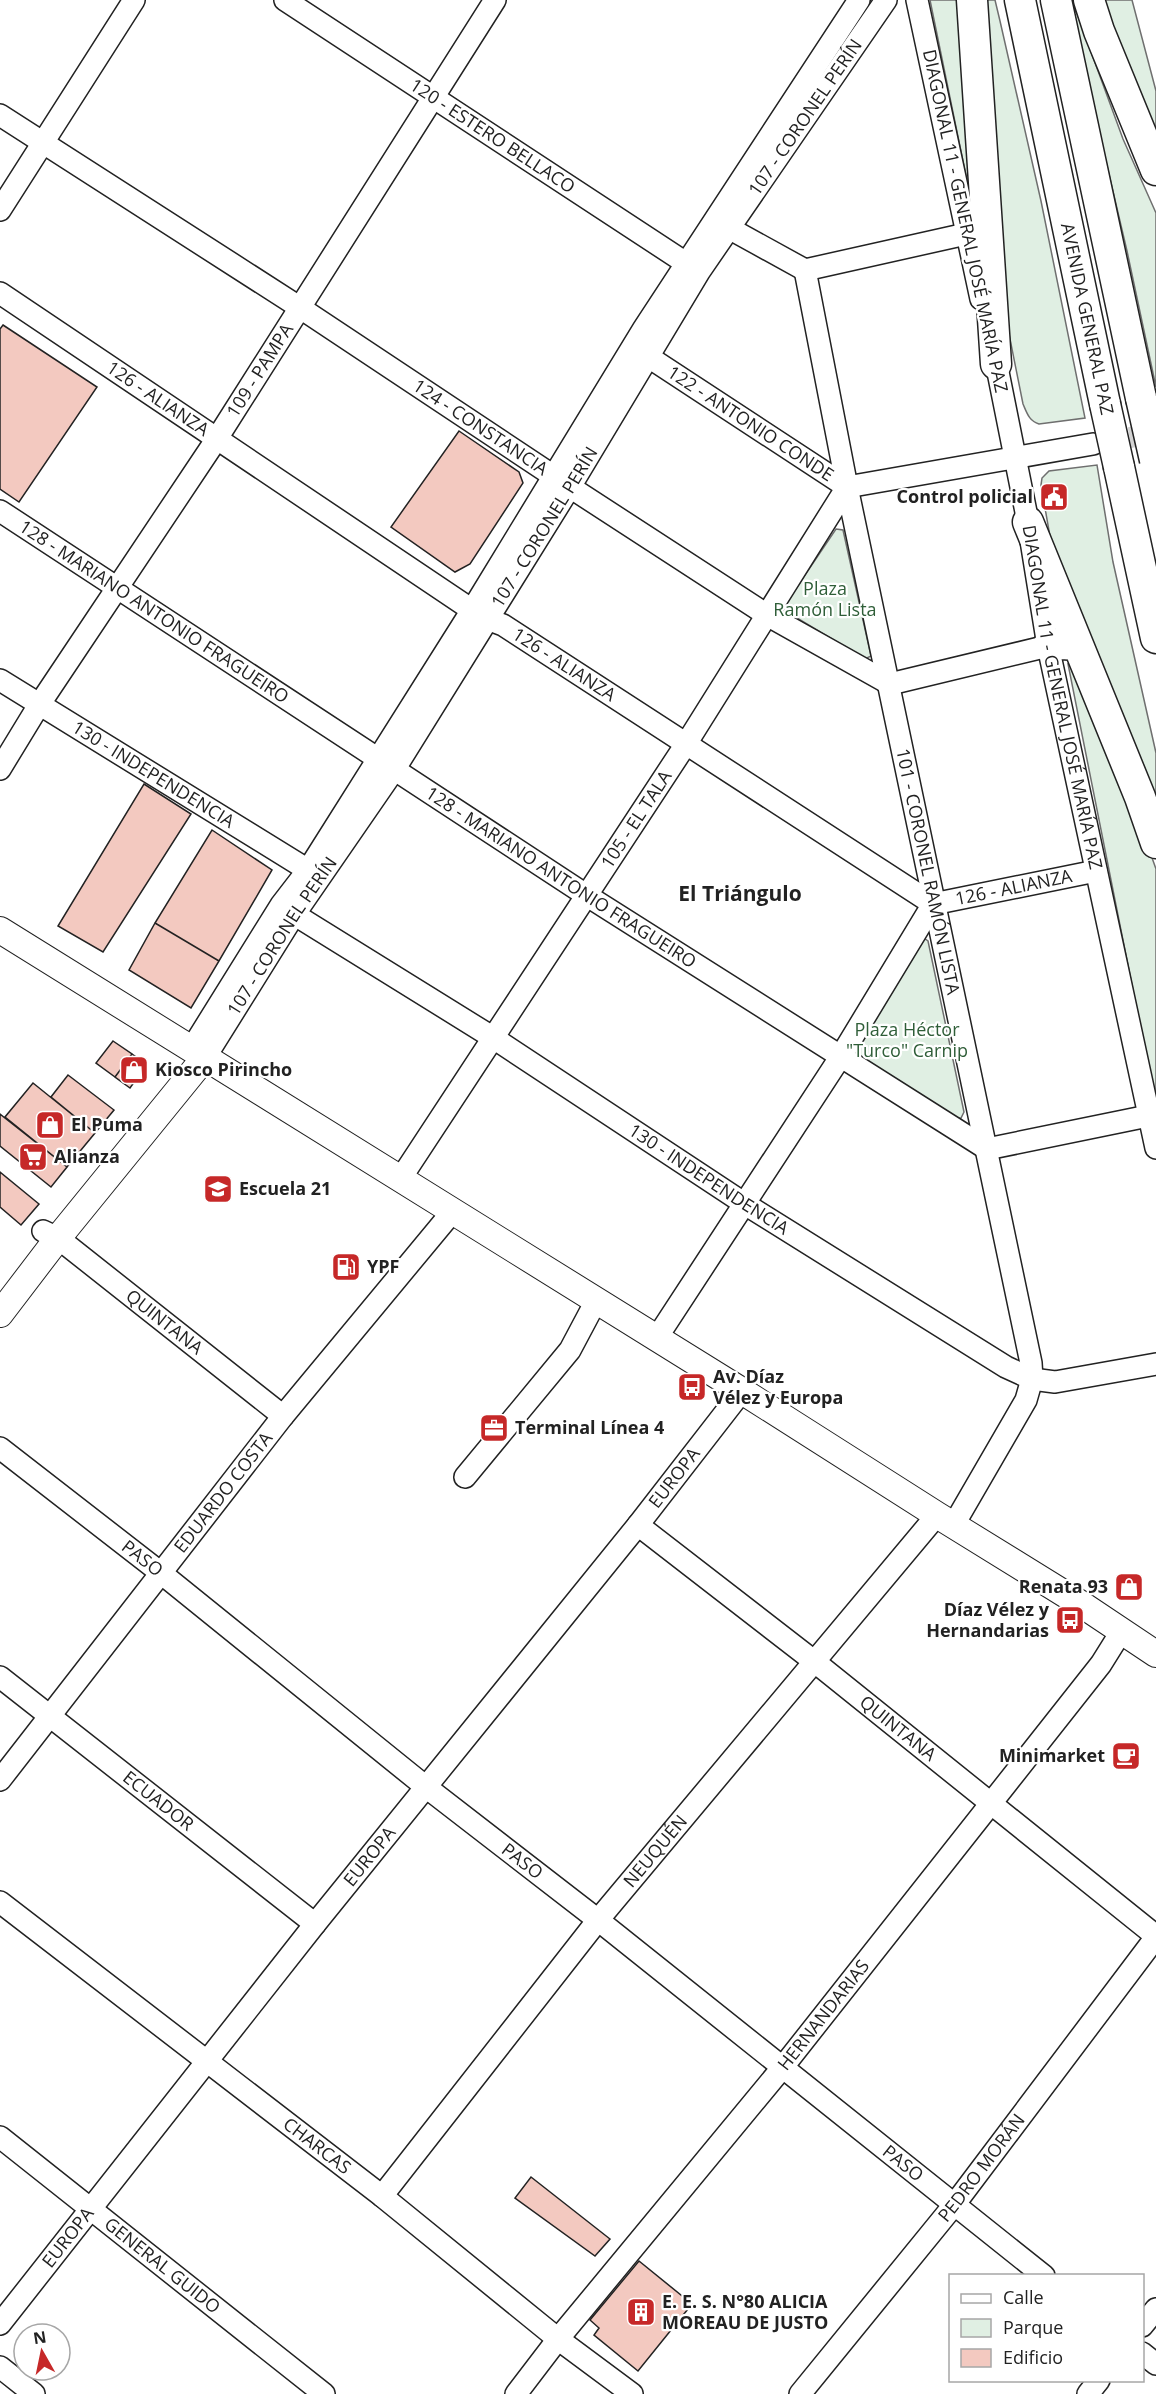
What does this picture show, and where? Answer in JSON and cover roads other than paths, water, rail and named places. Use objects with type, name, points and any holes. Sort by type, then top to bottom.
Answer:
[{"type":"highway","points":[[972,0],[996,364]]},
{"type":"highway","name":"AVENIDA GENERAL PAZ","points":[[1020,0],[1156,638]]},
{"type":"highway","name":"AVENIDA GENERAL PAZ","points":[[1056,0],[1156,463]]},
{"type":"highway","points":[[1089,0],[1099,31],[1156,170]]},
{"type":"highway","points":[[1028,522],[1140,797],[1156,843]]},
{"type":"highway","points":[[1048,646],[1078,645]]},
{"type":"main road","points":[[0,930],[742,1391],[945,1521],[1081,1604],[1156,1654]]},
{"type":"main road","points":[[0,1285],[50,1234],[199,1052]]},
{"type":"main road","points":[[0,1314],[50,1234]]},
{"type":"street","points":[[0,210],[134,0]]},
{"type":"street","name":"120 - ESTERO BELLACO","points":[[285,0],[693,268]]},
{"type":"street","name":"109 - PAMPA","points":[[0,769],[39,705],[216,440],[495,0]]},
{"type":"street","name":"107 - CORONEL PERÍN","points":[[199,1052],[287,910],[386,765],[859,0]]},
{"type":"street","name":"107 - CORONEL PERÍN","points":[[721,224],[886,0]]},
{"type":"street","name":"DIAGONAL 11 - GENERAL JOSÉ MARÍA PAZ","points":[[917,0],[996,364],[1028,522],[1048,646],[1156,1148]]},
{"type":"street","name":"124 - CONSTANCIA","points":[[0,115],[299,307],[767,615],[890,684]]},
{"type":"street","points":[[721,224],[804,270],[966,234]]},
{"type":"street","name":"101 - CORONEL RAMÓN LISTA","points":[[804,270],[933,904],[1028,1344],[1032,1379],[1026,1400],[945,1521]]},
{"type":"street","name":"126 - ALIANZA","points":[[0,293],[479,615],[503,626],[933,904],[1096,871]]},
{"type":"street","name":"122 - ANTONIO CONDE","points":[[640,351],[847,487],[1093,444]]},
{"type":"street","name":"105 - EL TALA","points":[[401,1178],[686,744],[847,487]]},
{"type":"street","name":"128 - MARIANO ANTONIO FRAGUEIRO","points":[[0,512],[586,896],[987,1149]]},
{"type":"street","points":[[890,684],[1048,646]]},
{"type":"street","name":"130 - INDEPENDENCIA","points":[[0,680],[308,870]]},
{"type":"street","name":"107 - CORONEL PERÍN","points":[[287,910],[308,870],[386,765]]},
{"type":"street","points":[[656,1339],[841,1056],[933,904]]},
{"type":"street","name":"130 - INDEPENDENCIA","points":[[287,910],[492,1037],[746,1204],[996,1360],[1032,1379],[1055,1382],[1156,1364]]},
{"type":"street","points":[[987,1149],[1148,1116]]},
{"type":"street","name":"EDUARDO COSTA","points":[[0,1780],[283,1416],[453,1211]]},
{"type":"street","name":"QUINTANA","points":[[50,1234],[283,1416]]},
{"type":"street","points":[[465,1477],[570,1350],[596,1301]]},
{"type":"street","name":"EUROPA","points":[[0,2324],[315,1924],[638,1525],[742,1391]]},
{"type":"street","name":"PASO","points":[[0,1448],[161,1573],[426,1787],[598,1920],[1041,2274]]},
{"type":"street","name":"NEUQUÉN","points":[[382,2196],[598,1920],[815,1662],[945,1521]]},
{"type":"street","name":"QUINTANA","points":[[638,1525],[815,1662],[1156,1937]]},
{"type":"street","name":"HERNANDARIAS","points":[[516,2394],[782,2068],[1101,1664],[1121,1632]]},
{"type":"street","name":"ECUADOR","points":[[0,1677],[315,1924]]},
{"type":"street","name":"CHARCAS","points":[[0,1902],[382,2196],[558,2340],[632,2394]]},
{"type":"street","name":"PEDRO MORÁN","points":[[800,2394],[954,2205],[1156,1937]]},
{"type":"street","name":"GENERAL GUIDO","points":[[0,2137],[89,2210],[324,2394]]},
{"type":"street","points":[[1144,2325],[1156,2309]]},
{"type":"street","points":[[1144,2354],[1156,2364]]},
{"type":"street","points":[[0,2367],[34,2394]]},
{"type":"street","points":[[1088,2394],[1097,2382]]},
{"type":"tunnel","points":[[1099,443],[1156,433]]},
{"type":"place","name":"Control policial","points":[[1054,497]]},
{"type":"place","name":"Kiosco Pirincho","points":[[134,1070]]},
{"type":"place","name":"El Puma","points":[[50,1125]]},
{"type":"place","name":"Alianza","points":[[33,1157]]},
{"type":"place","name":"Escuela 21","points":[[218,1189]]},
{"type":"place","name":"YPF","points":[[346,1267]]},
{"type":"place","name":"Av. Díaz Vélez y Europa","points":[[692,1387]]},
{"type":"place","name":"Terminal Línea 4","points":[[494,1428]]},
{"type":"place","name":"Renata 93","points":[[1129,1587]]},
{"type":"place","name":"Díaz Vélez y Hernandarias","points":[[1070,1620]]},
{"type":"place","name":"Minimarket","points":[[1126,1756]]},
{"type":"place","name":"E. E. S. N°80 ALICIA MOREAU DE JUSTO","points":[[641,2312]]},
{"type":"district","name":"El Triángulo","points":[[740,894]]},
{"type":"park label","name":"Plaza Ramón Lista","points":[[825,599]]},
{"type":"park label","name":"Plaza Héctor \"Turco\" Carnip","points":[[907,1040]]}]
